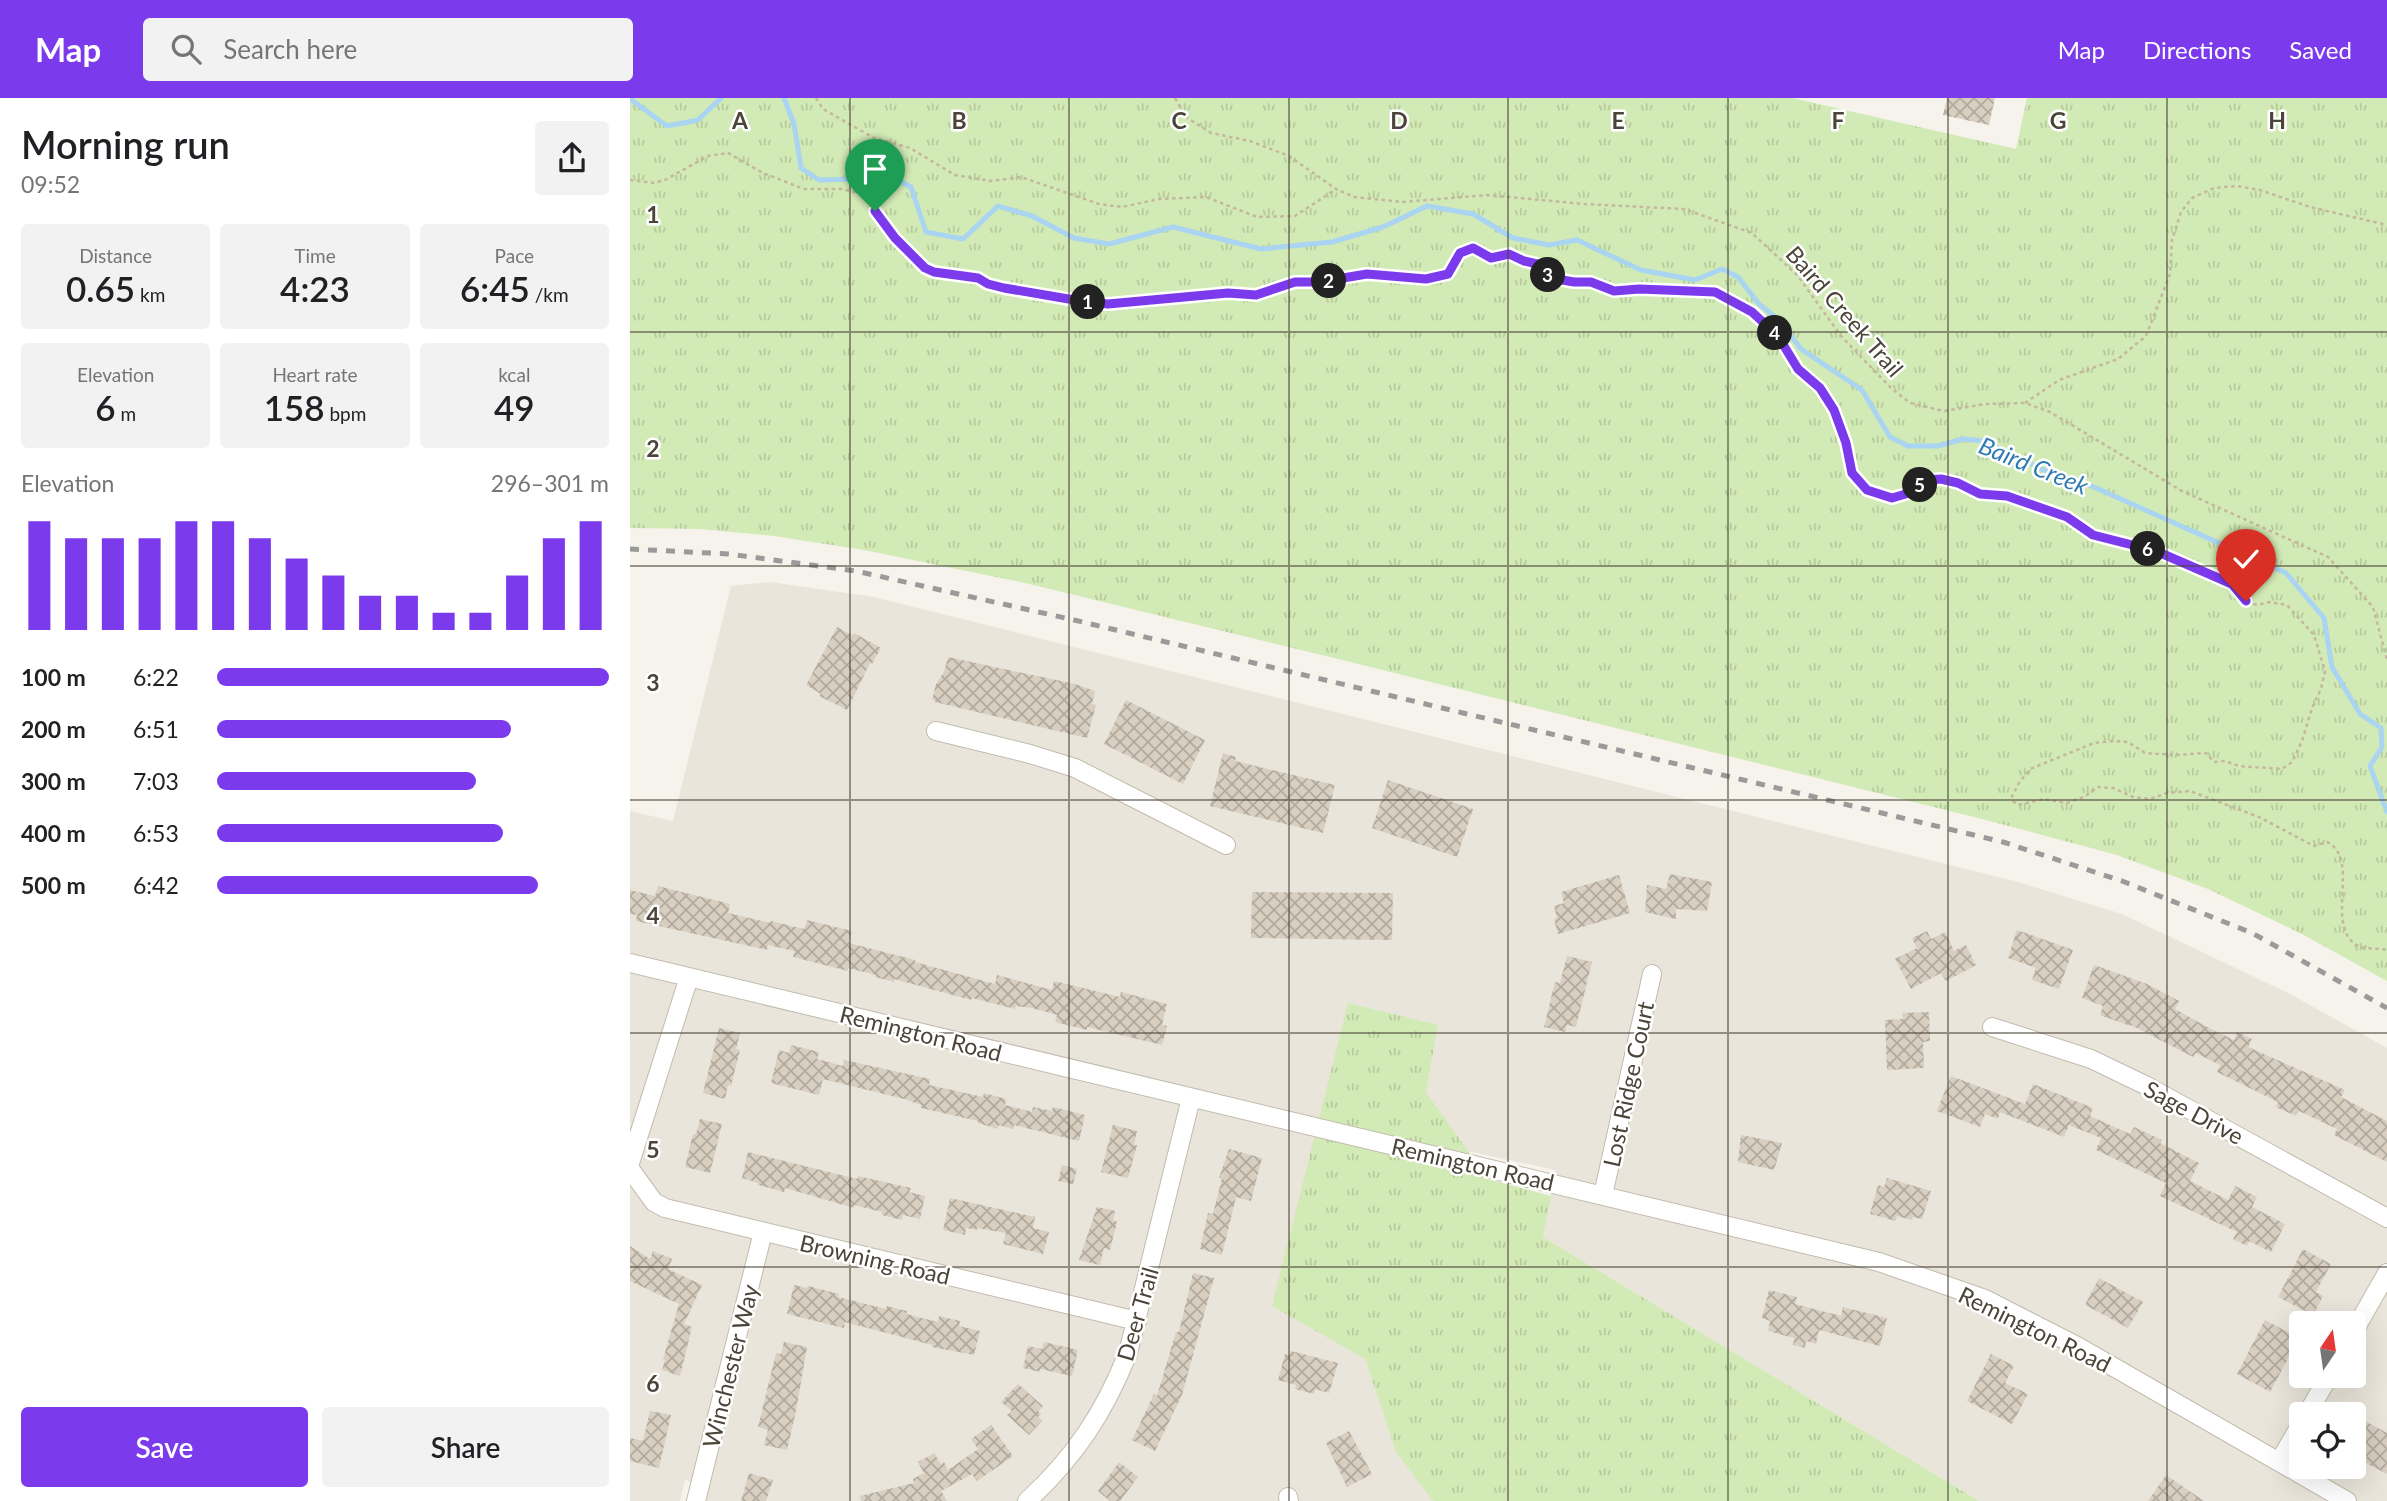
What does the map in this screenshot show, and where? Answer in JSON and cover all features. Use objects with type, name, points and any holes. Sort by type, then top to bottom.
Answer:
[{"type":"street","points":[[936,731],[1075,768],[1226,845]]},
{"type":"street","name":"Remington Road","points":[[630,963],[1879,1262],[1985,1299],[2077,1346],[2347,1501]]},
{"type":"street","name":"Lost Ridge Court","points":[[1603,1195],[1652,974]]},
{"type":"street","points":[[630,1163],[689,977]]},
{"type":"street","name":"Sage Drive","points":[[1992,1027],[2091,1059],[2387,1218]]},
{"type":"street","name":"Deer Trail","points":[[1027,1501],[1069,1459],[1093,1426],[1113,1391],[1138,1321],[1191,1098]]},
{"type":"street","name":"Browning Road","points":[[630,1169],[658,1205],[1138,1321]]},
{"type":"street","name":"Winchester Way","points":[[696,1501],[763,1232]]},
{"type":"street","points":[[2365,1311],[2387,1273]]},
{"type":"street","points":[[2279,1462],[2289,1445]]},
{"type":"path","points":[[816,98],[823,109],[874,138],[910,148],[955,175],[991,181],[1021,177],[1099,204],[1122,207],[1159,199],[1206,197],[1257,217],[1295,216],[1336,189]]},
{"type":"path","name":"Baird Creek Trail","points":[[1175,98],[1186,117],[1210,133],[1250,141],[1289,156],[1336,189],[1354,197],[1402,202],[1488,195],[1584,204],[1684,209],[1752,233],[1798,276],[1841,336],[1891,388],[1910,403],[1944,411],[1985,404],[2025,403],[2050,412],[2182,491],[2328,557],[2373,607],[2387,660]]},
{"type":"path","points":[[630,180],[654,183],[665,180],[708,156],[728,153],[763,173],[804,189],[842,189],[871,196],[875,211],[895,238],[925,268],[934,272],[978,278],[996,286],[1086,302],[1108,304],[1189,296],[1256,295],[1295,282],[1319,282],[1367,274],[1426,279],[1448,274],[1460,253],[1473,248],[1491,258],[1509,254],[1537,264],[1551,278],[1591,282],[1614,291],[1639,289],[1715,292],[1752,312],[1778,336],[1798,369],[1820,388],[1834,410],[1846,443],[1852,473],[1867,490],[1892,498],[1909,493],[1927,480],[1941,479],[1958,483],[1980,494],[2007,496],[2067,517],[2093,535],[2156,551],[2232,584],[2246,601],[2257,605],[2270,602],[2287,605],[2314,635],[2325,671],[2321,689],[2292,762],[2282,769],[2239,766],[2225,761],[2214,762],[2206,753],[2146,753],[2128,742],[2094,743],[2030,769],[2012,796],[2013,802],[2018,805],[2044,799],[2066,803],[2084,797],[2098,787],[2113,788],[2133,797],[2150,799],[2167,793],[2190,792],[2259,817],[2314,846],[2328,842],[2334,846],[2342,860],[2342,915],[2346,932],[2353,943],[2365,949],[2387,950]]},
{"type":"path","points":[[2025,403],[2059,380],[2118,359],[2146,336],[2170,274],[2172,240],[2181,212],[2192,198],[2214,188],[2237,186],[2387,225]]},
{"type":"shaded area","points":[[770,582],[874,597],[2018,882],[2122,914],[2290,994],[2387,1048],[2387,1501],[1979,1501],[1543,1237],[1555,1170],[1467,1151],[1426,1092],[1438,1025],[1272,1305],[1365,1359],[1396,1452],[1433,1501],[706,1501],[709,1486],[685,1480],[680,1501],[630,1501],[630,811],[673,821],[731,586]]},
{"type":"green space","points":[[630,98],[1792,98],[2016,149],[2027,98],[2387,98],[2387,981],[2302,934],[2208,889],[2117,855],[1986,820],[1021,582],[864,550],[774,536],[700,529],[630,528]]},
{"type":"green space","points":[[1348,1003],[1438,1025],[1426,1092],[1488,1179],[1551,1196],[1543,1237],[1979,1501],[1433,1501],[1396,1452],[1365,1359],[1272,1306]]},
{"type":"building","points":[[1947,98],[1995,98],[1989,125],[1943,115]]},
{"type":"building","points":[[837,627],[881,648],[872,664],[870,663],[847,710],[819,696],[821,694],[806,685]]},
{"type":"building","points":[[948,657],[1075,684],[1095,691],[1092,704],[1096,705],[1087,738],[935,702],[932,700],[936,684],[944,672]]},
{"type":"building","points":[[1126,700],[1205,740],[1183,784],[1104,744]]},
{"type":"building","points":[[1223,753],[1236,757],[1235,761],[1335,785],[1323,833],[1210,806]]},
{"type":"building","points":[[1388,780],[1473,809],[1457,857],[1372,828]]},
{"type":"building","points":[[1670,874],[1712,882],[1707,911],[1676,909],[1676,919],[1645,912],[1647,885],[1666,889]]},
{"type":"building","points":[[1619,875],[1630,913],[1558,934],[1554,906],[1564,903],[1561,892]]},
{"type":"building","points":[[658,886],[730,904],[728,913],[770,923],[771,921],[804,929],[807,920],[852,931],[849,943],[995,984],[997,975],[1052,990],[1054,981],[1120,997],[1121,992],[1167,1004],[1162,1025],[1167,1026],[1162,1045],[1055,1022],[1057,1015],[1032,1008],[1016,1006],[1015,1009],[972,998],[971,1000],[894,979],[894,982],[848,968],[848,971],[793,957],[794,951],[768,945],[767,950],[636,921],[637,915],[630,914],[630,890],[655,896]]},
{"type":"building","points":[[1252,892],[1393,893],[1392,940],[1251,938]]},
{"type":"building","points":[[2017,930],[2073,950],[2059,989],[2032,980],[2036,968],[2008,958]]},
{"type":"building","points":[[1927,931],[1931,939],[1945,932],[1954,951],[1966,945],[1976,965],[1946,981],[1941,973],[1911,989],[1895,959],[1917,948],[1912,938]]},
{"type":"building","points":[[1567,956],[1592,962],[1576,1027],[1567,1025],[1565,1032],[1544,1027],[1555,982],[1560,983]]},
{"type":"building","points":[[2094,965],[2147,984],[2179,1001],[2175,1009],[2209,1028],[2234,1040],[2237,1032],[2252,1039],[2248,1047],[2345,1090],[2341,1097],[2387,1121],[2387,1162],[2334,1135],[2337,1129],[2299,1111],[2296,1116],[2276,1107],[2278,1102],[2217,1072],[2220,1065],[2196,1053],[2193,1057],[2131,1025],[2100,1015],[2103,1006],[2082,998]]},
{"type":"building","points":[[1929,1012],[1930,1041],[1923,1042],[1924,1068],[1887,1070],[1885,1020],[1903,1019],[1902,1013]]},
{"type":"building","points":[[719,1028],[740,1033],[736,1049],[740,1050],[725,1099],[703,1093]]},
{"type":"building","points":[[791,1045],[819,1052],[817,1059],[843,1066],[844,1060],[930,1079],[929,1085],[983,1097],[984,1093],[1006,1099],[1005,1105],[1032,1112],[1033,1107],[1052,1111],[1053,1107],[1085,1115],[1079,1141],[1014,1125],[1013,1129],[999,1125],[998,1129],[978,1121],[921,1108],[921,1105],[904,1099],[823,1079],[819,1095],[771,1083],[779,1050],[789,1053]]},
{"type":"building","points":[[1951,1076],[2025,1104],[2033,1084],[2093,1108],[2090,1116],[2130,1134],[2134,1127],[2162,1140],[2160,1143],[2199,1163],[2190,1181],[2228,1200],[2235,1186],[2257,1197],[2252,1207],[2285,1224],[2271,1252],[2249,1241],[2247,1246],[2233,1239],[2237,1232],[2160,1196],[2166,1183],[2096,1150],[2101,1138],[2069,1125],[2064,1137],[2000,1112],[1998,1119],[1985,1114],[1980,1127],[1937,1111]]},
{"type":"building","points":[[700,1119],[722,1124],[710,1173],[685,1167],[693,1134],[696,1134]]},
{"type":"building","points":[[1113,1125],[1137,1131],[1134,1145],[1137,1145],[1128,1178],[1101,1172]]},
{"type":"building","points":[[1741,1135],[1782,1143],[1774,1170],[1738,1162]]},
{"type":"building","points":[[1229,1149],[1262,1158],[1251,1201],[1236,1197],[1222,1255],[1200,1249],[1208,1213],[1213,1214],[1222,1178],[1219,1178]]},
{"type":"building","points":[[748,1152],[857,1179],[858,1176],[911,1188],[909,1192],[925,1196],[920,1219],[903,1215],[902,1220],[882,1215],[882,1212],[854,1205],[854,1208],[785,1188],[784,1192],[758,1185],[742,1178]]},
{"type":"building","points":[[1062,1165],[1077,1169],[1073,1184],[1058,1181]]},
{"type":"building","points":[[1887,1178],[1931,1191],[1922,1219],[1913,1217],[1912,1220],[1897,1216],[1896,1221],[1870,1214],[1878,1185],[1884,1187]]},
{"type":"building","points":[[950,1198],[1035,1217],[1033,1228],[1049,1232],[1043,1254],[1003,1244],[1006,1233],[966,1228],[965,1235],[943,1230]]},
{"type":"building","points":[[1097,1207],[1115,1211],[1113,1220],[1117,1222],[1110,1250],[1104,1248],[1100,1265],[1079,1260]]},
{"type":"building","points":[[630,1246],[650,1259],[653,1251],[672,1259],[668,1269],[702,1285],[684,1324],[692,1327],[680,1376],[662,1370],[679,1304],[630,1281]]},
{"type":"building","points":[[2303,1249],[2331,1264],[2316,1292],[2323,1296],[2315,1311],[2305,1311],[2278,1297]]},
{"type":"building","points":[[1193,1273],[1214,1278],[1182,1395],[1155,1451],[1132,1440],[1154,1394],[1157,1396],[1176,1332],[1179,1332]]},
{"type":"building","points":[[2099,1278],[2143,1302],[2128,1328],[2085,1305]]},
{"type":"building","points":[[794,1285],[839,1294],[838,1297],[886,1309],[887,1306],[907,1311],[906,1314],[938,1322],[939,1316],[960,1321],[959,1326],[980,1331],[974,1355],[932,1347],[845,1322],[844,1328],[787,1314]]},
{"type":"building","points":[[1769,1290],[1797,1297],[1795,1304],[1841,1316],[1843,1307],[1887,1318],[1880,1346],[1819,1330],[1816,1344],[1806,1341],[1805,1348],[1793,1345],[1794,1338],[1768,1331],[1770,1321],[1762,1318]]},
{"type":"building","points":[[2265,1320],[2289,1333],[2289,1357],[2270,1392],[2237,1374]]},
{"type":"building","points":[[784,1342],[807,1347],[787,1450],[764,1445],[768,1430],[758,1427],[776,1353],[781,1354]]},
{"type":"building","points":[[1044,1342],[1078,1350],[1072,1376],[1023,1368],[1028,1346],[1042,1349]]},
{"type":"building","points":[[1291,1351],[1338,1363],[1329,1393],[1315,1389],[1314,1394],[1295,1389],[1296,1385],[1278,1380],[1285,1354],[1289,1355]]},
{"type":"building","points":[[1991,1354],[2014,1366],[2005,1383],[2028,1394],[2012,1424],[1967,1401]]},
{"type":"building","points":[[1018,1384],[1043,1406],[1038,1411],[1041,1414],[1038,1417],[1042,1421],[1029,1435],[1007,1415],[1012,1411],[1001,1402]]},
{"type":"building","points":[[650,1411],[671,1415],[659,1468],[630,1461],[630,1438],[643,1441]]},
{"type":"building","points":[[2366,1422],[2387,1433],[2387,1474],[2366,1463]]},
{"type":"building","points":[[991,1425],[1013,1456],[977,1481],[972,1474],[941,1491],[947,1501],[861,1501],[860,1496],[914,1483],[913,1479],[924,1473],[918,1462],[934,1453],[948,1470],[978,1449],[971,1439]]},
{"type":"building","points":[[1349,1431],[1372,1474],[1347,1487],[1326,1443]]},
{"type":"building","points":[[1119,1462],[1138,1477],[1120,1501],[1110,1501],[1098,1491]]},
{"type":"building","points":[[749,1473],[773,1480],[766,1501],[741,1501]]},
{"type":"building","points":[[2166,1475],[2204,1501],[2148,1501]]},
{"type":"waterway","name":"Baird Creek","points":[[630,99],[667,126],[698,120],[721,98]]},
{"type":"waterway","name":"Baird Creek","points":[[784,98],[794,124],[801,168],[819,180],[894,178],[911,187],[926,232],[963,239],[998,206],[1032,216],[1074,238],[1109,244],[1173,227],[1261,249],[1332,242],[1383,227],[1427,206],[1473,214],[1513,238],[1549,245],[1577,240],[1641,270],[1695,280],[1722,269],[1738,277],[1759,304],[1780,321],[1801,349],[1862,390],[1890,437],[1908,446],[1938,446],[1963,439],[1984,441],[2041,469],[2094,487],[2286,573],[2324,618],[2332,667],[2360,714],[2381,728],[2382,747],[2370,766],[2387,812]]},
{"type":"railway","points":[[630,549],[729,554],[856,571],[1074,620],[2003,842],[2122,881],[2252,933],[2387,1008]]},
{"type":"route","points":[[875,211],[895,238],[925,268],[934,272],[978,278],[1004,288],[1086,302],[1108,304],[1228,293],[1256,295],[1295,282],[1319,282],[1367,274],[1426,279],[1448,274],[1460,253],[1473,248],[1491,258],[1509,254],[1537,264],[1551,278],[1591,282],[1614,291],[1639,289],[1715,292],[1752,312],[1778,336],[1798,369],[1820,388],[1834,410],[1846,443],[1852,473],[1867,490],[1892,498],[1909,493],[1927,480],[1941,479],[1958,483],[1980,494],[2007,496],[2067,517],[2093,535],[2156,551],[2232,584],[2246,601]]}]
